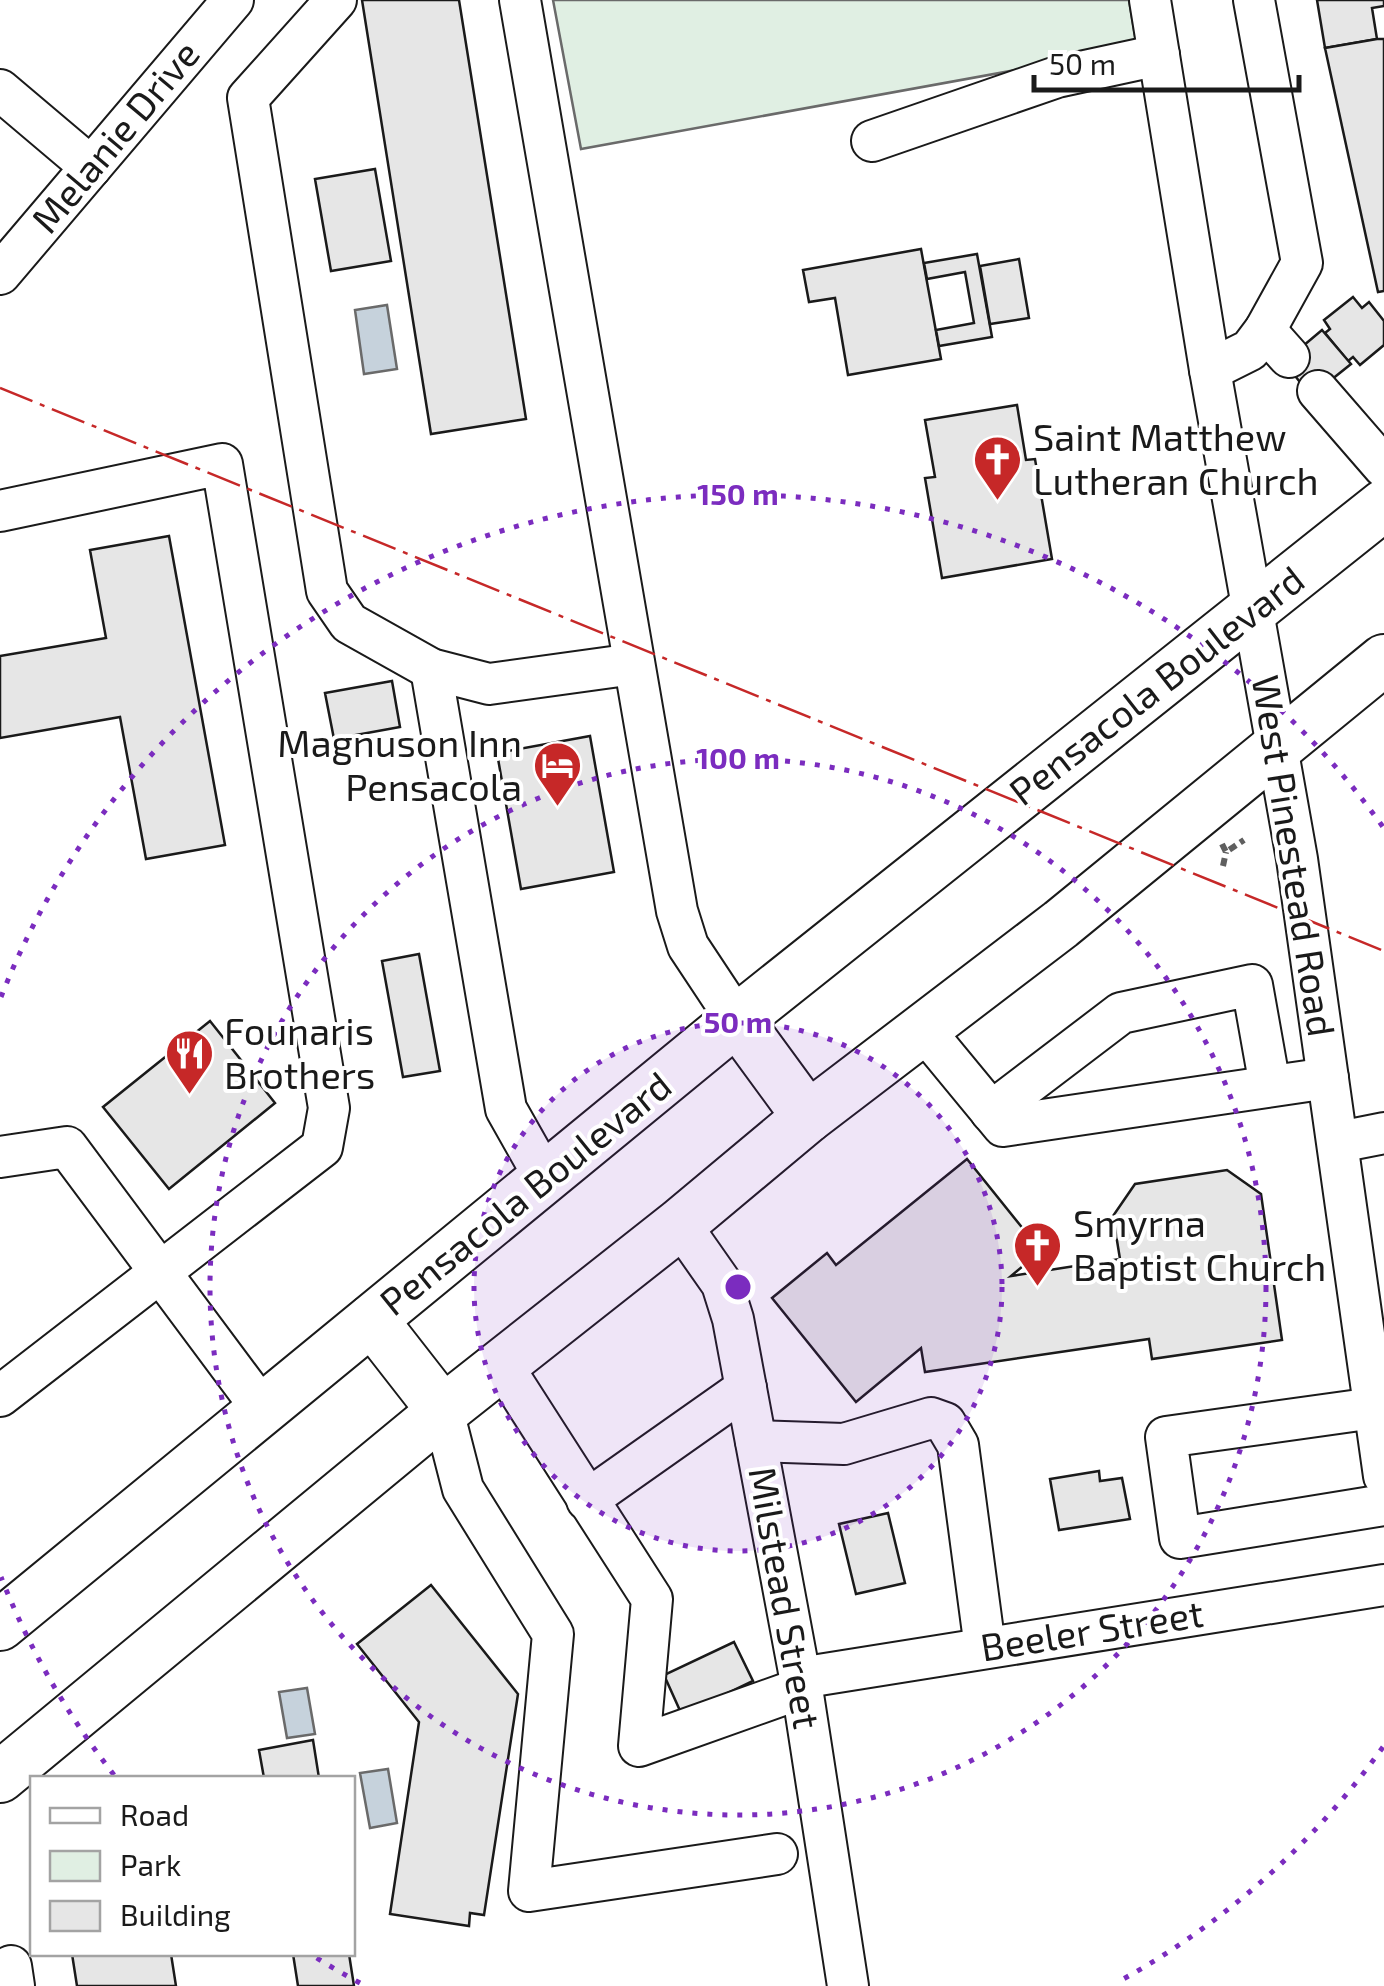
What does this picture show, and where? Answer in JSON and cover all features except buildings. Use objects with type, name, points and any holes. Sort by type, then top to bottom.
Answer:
[{"type":"main road","name":"Pensacola Boulevard","points":[[4,1613],[262,1410],[737,1020],[1384,505]]},
{"type":"main road","points":[[0,1777],[443,1411],[680,1224],[808,1117],[1061,924],[1384,660]]},
{"type":"main road","points":[[737,1020],[808,1117]]},
{"type":"main road","points":[[372,1320],[443,1411]]},
{"type":"street","name":"Melanie Drive","points":[[0,274],[232,0]]},
{"type":"street","points":[[336,0],[248,98],[327,591],[349,623],[432,669],[489,684],[634,664]]},
{"type":"street","points":[[520,0],[677,911],[688,946],[737,1020]]},
{"type":"street","name":"West Pinestead Road","points":[[1150,0],[1210,370],[1278,745],[1328,1078],[1376,1350],[1374,1408],[1384,1476]]},
{"type":"street","points":[[1210,370],[1250,350],[1277,344],[1302,263],[1254,0]]},
{"type":"street","points":[[872,140],[1057,77],[1159,56]]},
{"type":"street","points":[[0,90],[91,167]]},
{"type":"street","points":[[1318,391],[1384,467]]},
{"type":"street","points":[[0,511],[222,464],[329,1108],[322,1146],[0,1396]]},
{"type":"street","points":[[432,669],[506,1110],[545,1178]]},
{"type":"street","points":[[991,1112],[1121,1013],[1252,985],[1270,1086]]},
{"type":"street","points":[[924,1029],[1003,1126],[1328,1078]]},
{"type":"street","points":[[1339,1142],[1384,1132]]},
{"type":"street","points":[[0,1157],[67,1147],[162,1270],[262,1410]]},
{"type":"street","name":"Milstead Street","points":[[680,1224],[722,1284],[733,1319],[801,1683],[848,1986]]},
{"type":"street","points":[[502,1365],[588,1500],[746,1388]]},
{"type":"street","points":[[1374,1408],[1166,1437],[1180,1538],[1384,1505]]},
{"type":"street","points":[[443,1411],[463,1489],[553,1634],[528,1891],[777,1854]]},
{"type":"street","points":[[756,1441],[844,1444],[931,1418],[945,1422],[958,1445],[986,1648]]},
{"type":"street","name":"Beeler Street","points":[[588,1500],[652,1599],[639,1746],[801,1683],[986,1648],[1384,1585]]},
{"type":"street","points":[[0,1974],[11,1966],[14,1986]]},
{"type":"path","points":[[1219,838],[1226,852]]},
{"type":"path","points":[[1222,866],[1226,852],[1244,840]]},
{"type":"green space","points":[[553,0],[1129,0],[1137,48],[581,149]]},
{"type":"shaded area","points":[[387,305],[397,369],[364,374],[355,310]]},
{"type":"shaded area","points":[[307,1688],[315,1734],[287,1738],[279,1692]]},
{"type":"shaded area","points":[[388,1769],[397,1823],[370,1828],[360,1773]]},
{"type":"power","points":[[0,388],[1384,951]]},
{"type":"place","name":"Saint Matthew Lutheran Church","points":[[998,502]]},
{"type":"place","name":"Magnuson Inn Pensacola","points":[[557,808]]},
{"type":"place","name":"Founaris Brothers","points":[[189,1096]]},
{"type":"place","name":"Smyrna Baptist Church","points":[[1038,1288]]}]
